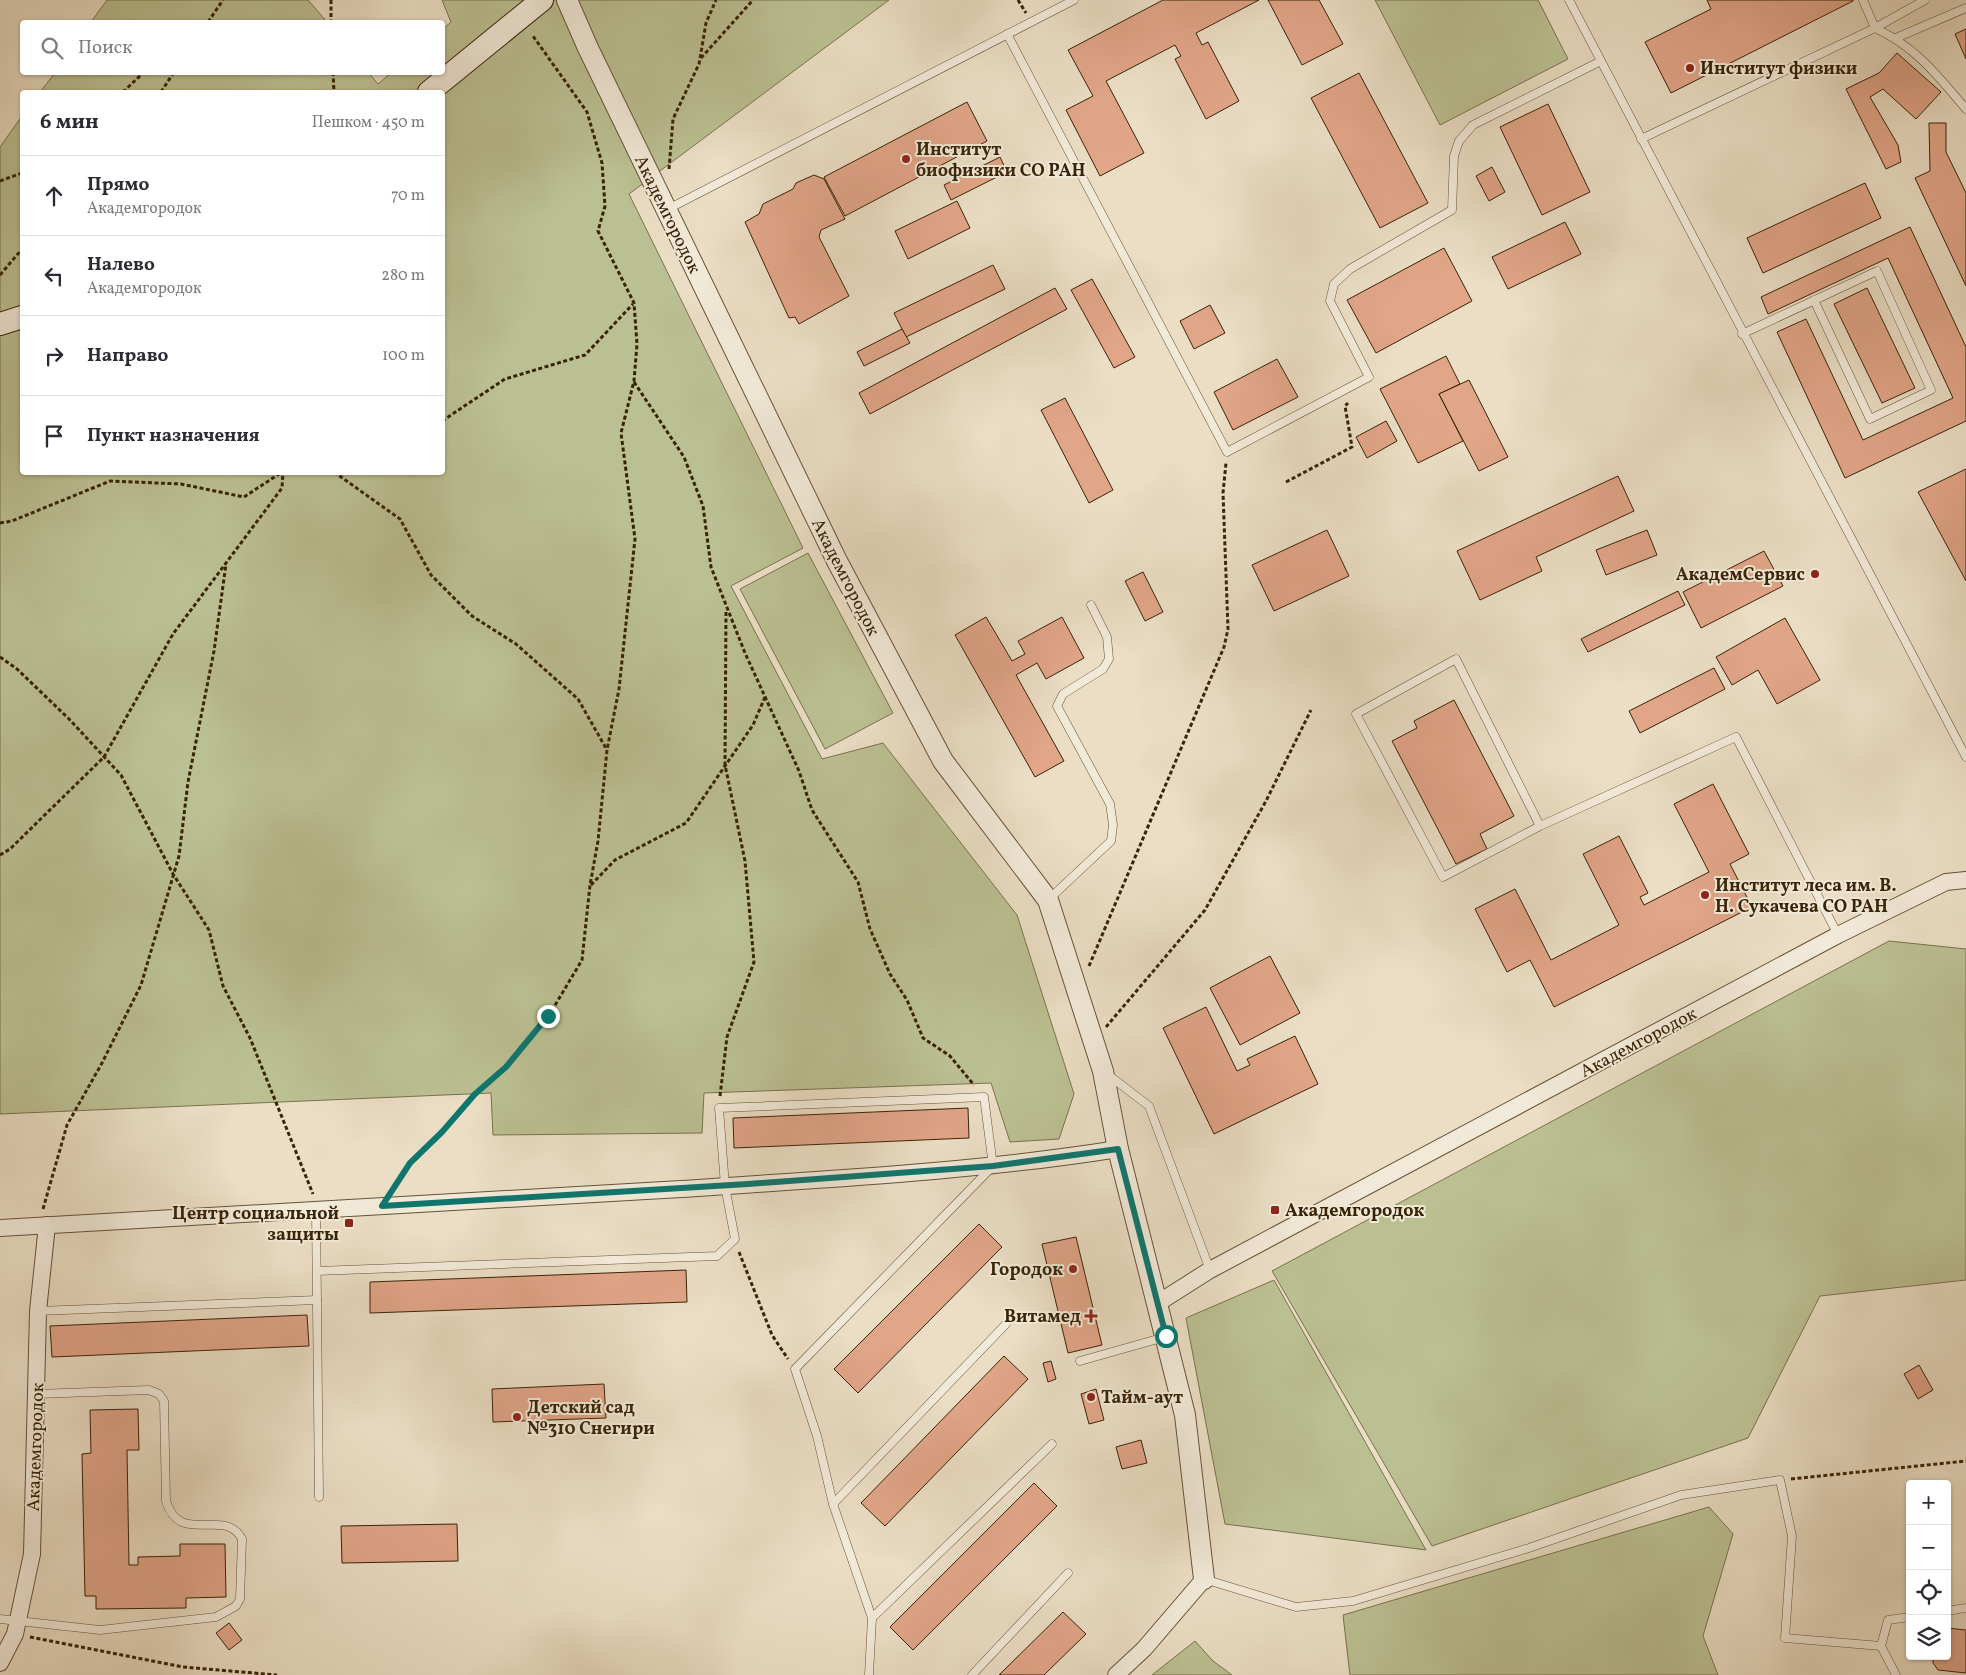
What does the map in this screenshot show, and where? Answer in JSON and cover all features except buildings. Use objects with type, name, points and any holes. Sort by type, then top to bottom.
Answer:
[{"type":"main road","points":[[431,90],[542,0]]},
{"type":"main road","points":[[0,324],[20,318]]},
{"type":"street","name":"Академгородок","points":[[567,0],[588,48],[828,544],[943,761],[1048,900],[1103,1071],[1118,1149],[1185,1415],[1204,1579]]},
{"type":"street","name":"Академгородок","points":[[1158,1303],[1210,1270],[1838,935],[1946,882],[1966,880]]},
{"type":"street","points":[[0,1228],[725,1186],[993,1166],[1118,1149]]},
{"type":"street","name":"Академгородок","points":[[0,1663],[17,1626],[32,1554],[38,1311],[43,1226]]},
{"type":"street","points":[[1116,1675],[1144,1649],[1204,1579]]},
{"type":"lane","points":[[666,210],[1074,0]]},
{"type":"lane","points":[[1569,0],[1742,334],[1966,757]]},
{"type":"lane","points":[[1864,0],[1875,28],[1896,38],[1922,58],[1966,109]]},
{"type":"lane","points":[[1641,139],[1875,28],[1925,0]]},
{"type":"lane","points":[[1896,38],[1966,8]]},
{"type":"lane","points":[[1007,34],[1227,452],[1369,377],[1330,300],[1334,284],[1350,269],[1452,210],[1454,156],[1459,141],[1472,125],[1601,61]]},
{"type":"lane","points":[[1742,334],[1814,300],[1877,271],[1931,390],[1870,419],[1814,300]]},
{"type":"lane","points":[[1048,900],[1111,841],[1113,825],[1110,804],[1056,706],[1063,694],[1103,669],[1109,658],[1107,637],[1091,605]]},
{"type":"lane","points":[[1540,826],[1456,659],[1356,714],[1443,877],[1540,826],[1736,737],[1838,935]]},
{"type":"lane","points":[[1103,1071],[1149,1106],[1210,1270]]},
{"type":"lane","points":[[317,1271],[717,1256],[735,1239],[725,1186],[719,1108],[984,1097],[993,1166],[795,1369],[817,1436],[833,1504],[872,1618],[869,1675]]},
{"type":"lane","points":[[316,1210],[319,1497]]},
{"type":"lane","points":[[38,1311],[317,1300]]},
{"type":"lane","points":[[833,1504],[1006,1324]]},
{"type":"lane","points":[[1080,1362],[1166,1336]]},
{"type":"lane","points":[[0,1619],[17,1626],[100,1630],[216,1617],[236,1606],[240,1599],[242,1539],[238,1531],[225,1526],[191,1526],[179,1523],[169,1511],[166,1501],[164,1401],[159,1394],[148,1390],[36,1394]]},
{"type":"lane","points":[[872,1618],[1052,1444]]},
{"type":"lane","points":[[1204,1579],[1296,1607],[1353,1601],[1530,1548],[1681,1495],[1780,1480],[1792,1536],[1785,1638],[1881,1646]]},
{"type":"lane","points":[[972,1675],[1068,1573]]},
{"type":"lane","points":[[1951,1610],[1966,1608]]},
{"type":"lane","points":[[1896,1675],[1881,1646],[1888,1620],[1906,1618]]},
{"type":"lane","points":[[0,1650],[17,1626]]},
{"type":"path","points":[[209,20],[223,0]]},
{"type":"path","points":[[331,0],[332,20]]},
{"type":"path","points":[[668,175],[673,119],[700,59],[706,23],[716,0]]},
{"type":"path","points":[[700,59],[753,0]]},
{"type":"path","points":[[1018,0],[1026,14]]},
{"type":"path","points":[[382,1206],[410,1163],[442,1132],[475,1094],[506,1067],[548,1016],[582,960],[590,885],[598,841],[607,750],[619,689],[635,539],[621,433],[634,381],[637,344],[634,303],[598,231],[605,206],[602,163],[587,112],[533,36]]},
{"type":"path","points":[[125,90],[141,75]]},
{"type":"path","points":[[162,90],[172,75]]},
{"type":"path","points":[[333,75],[334,90]]},
{"type":"path","points":[[0,181],[20,174]]},
{"type":"path","points":[[0,275],[20,251]]},
{"type":"path","points":[[445,419],[505,379],[585,355],[634,303]]},
{"type":"path","points":[[1286,482],[1352,447],[1345,406],[1369,377]]},
{"type":"path","points":[[634,381],[684,457],[703,506],[711,567],[726,607],[799,771],[812,810],[858,882],[870,929],[890,974],[907,1000],[923,1038],[950,1056],[984,1097]]},
{"type":"path","points":[[1078,992],[1224,647],[1228,629],[1223,493],[1227,452]]},
{"type":"path","points":[[0,523],[12,521],[110,481],[181,484],[244,497],[278,475]]},
{"type":"path","points":[[0,855],[10,849],[104,757],[174,634],[282,488],[283,475]]},
{"type":"path","points":[[338,475],[400,519],[431,575],[472,616],[516,644],[578,699],[607,750]]},
{"type":"path","points":[[43,1226],[67,1125],[102,1063],[141,985],[179,856],[188,782],[214,651],[226,564]]},
{"type":"path","points":[[719,1108],[727,1037],[754,962],[745,862],[725,765],[726,607]]},
{"type":"path","points":[[0,658],[24,676],[121,775],[173,874],[209,930],[223,986],[250,1038],[313,1195],[316,1210]]},
{"type":"path","points":[[590,885],[615,860],[686,823],[753,725],[765,696]]},
{"type":"path","points":[[1094,1041],[1205,910],[1266,801],[1311,710]]},
{"type":"path","points":[[735,1239],[772,1335],[795,1369]]},
{"type":"path","points":[[1780,1480],[1966,1461]]},
{"type":"path","points":[[17,1626],[183,1667],[277,1675]]},
{"type":"green space","points":[[107,0],[308,0],[325,20],[92,20]]},
{"type":"green space","points":[[442,0],[889,0],[629,194],[803,548],[731,586],[822,759],[883,743],[1017,915],[1074,1094],[1059,1139],[1010,1142],[991,1083],[704,1093],[702,1133],[493,1135],[491,1093],[0,1114],[0,147],[20,119],[20,475],[445,475],[445,90],[42,90],[53,75],[370,75],[378,84],[389,75],[445,75],[445,27],[451,22]]},
{"type":"green space","points":[[1375,0],[1538,0],[1568,59],[1440,125]]},
{"type":"green space","points":[[808,553],[893,713],[825,749],[740,589]]},
{"type":"green space","points":[[1889,941],[1966,949],[1966,1280],[1820,1296],[1748,1438],[1432,1546],[1272,1271]]},
{"type":"green space","points":[[1274,1280],[1426,1550],[1225,1524],[1186,1318]]},
{"type":"green space","points":[[1709,1507],[1733,1534],[1703,1636],[1718,1675],[1350,1675],[1343,1615]]},
{"type":"green space","points":[[1195,1641],[1213,1661],[1232,1675],[1152,1675]]},
{"type":"place","name":"Институт физики","points":[[1690,68]]},
{"type":"place","name":"Институт биофизики СО РАН","points":[[906,159]]},
{"type":"place","name":"АкадемСервис","points":[[1815,574]]},
{"type":"place","name":"Институт леса им. В. Н. Сукачева СО РАН","points":[[1705,895]]},
{"type":"place","name":"Академгородок","points":[[1275,1210]]},
{"type":"place","name":"Центр социальной защиты","points":[[349,1223]]},
{"type":"place","name":"Городок","points":[[1073,1269]]},
{"type":"place","name":"Витамед","points":[[1091,1316]]},
{"type":"place","name":"Тайм-аут","points":[[1091,1397]]},
{"type":"place","name":"Детский сад №310 Снегири","points":[[517,1417]]},
{"type":"route","points":[[548,1016],[506,1067],[475,1094],[442,1132],[410,1163],[382,1206],[490,1201],[993,1166],[1043,1161],[1118,1149],[1166,1336]]}]
